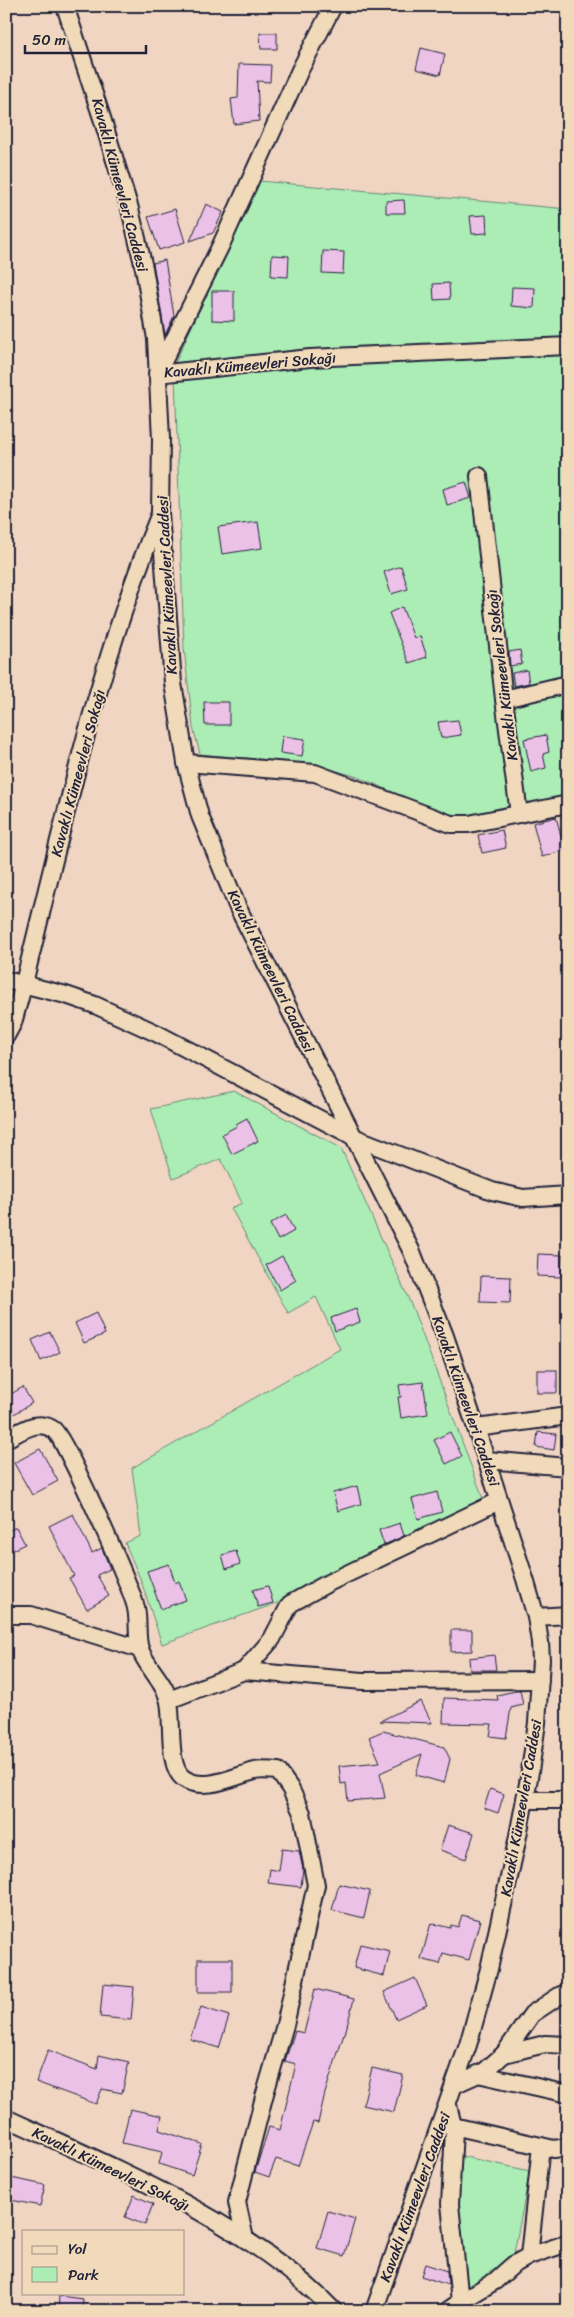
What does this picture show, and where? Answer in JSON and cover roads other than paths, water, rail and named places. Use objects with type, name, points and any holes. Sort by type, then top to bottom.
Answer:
[{"type":"street","name":"Kavaklı Kümeevleri Caddesi","points":[[66,6],[132,218],[144,268],[156,339],[161,439],[160,513],[173,683],[186,763],[200,816],[238,908],[412,1252],[445,1336],[500,1501],[536,1617],[540,1642],[537,1723],[525,1800],[488,1969],[468,2045],[374,2311]]},
{"type":"street","name":"Kavaklı Kümeevleri Sokağı","points":[[157,374],[221,245],[300,70],[333,6]]},
{"type":"street","name":"Kavaklı Kümeevleri Sokağı","points":[[157,374],[310,358],[568,346]]},
{"type":"street","name":"Kavaklı Kümeevleri Sokağı","points":[[480,476],[504,699],[519,814]]},
{"type":"street","name":"Kavaklı Kümeevleri Sokağı","points":[[6,1036],[12,1023],[24,983],[96,700],[133,582],[160,513]]},
{"type":"street","points":[[504,699],[568,684]]},
{"type":"street","points":[[186,763],[315,773],[452,824],[469,824],[568,804]]},
{"type":"street","points":[[6,980],[24,983],[88,1002],[125,1018],[356,1138],[509,1196],[544,1198],[568,1195]]},
{"type":"street","points":[[476,1428],[568,1416]]},
{"type":"street","points":[[6,1439],[29,1427],[43,1424],[56,1431],[71,1457],[131,1594],[139,1624],[140,1649],[169,1700],[174,1766],[182,1778],[196,1784],[221,1782],[258,1770],[278,1771],[290,1788],[302,1813],[316,1885],[285,2025],[264,2097],[238,2202],[245,2240]]},
{"type":"street","points":[[486,1460],[568,1468]]},
{"type":"street","points":[[244,1671],[272,1639],[290,1604],[328,1583],[500,1501]]},
{"type":"street","points":[[6,1614],[31,1615],[140,1649]]},
{"type":"street","points":[[536,1617],[568,1615]]},
{"type":"street","points":[[169,1700],[244,1671],[363,1680],[540,1680]]},
{"type":"street","points":[[525,1800],[568,1800]]},
{"type":"street","points":[[454,2085],[485,2071],[504,2054],[532,2014],[568,1992]]},
{"type":"street","points":[[504,2054],[545,2044],[568,2044]]},
{"type":"street","points":[[478,2074],[568,2094]]},
{"type":"street","points":[[448,2105],[453,2126],[450,2204],[452,2308]]},
{"type":"street","name":"Kavaklı Kümeevleri Sokağı","points":[[6,2118],[163,2194],[245,2240],[288,2268],[334,2311]]},
{"type":"street","points":[[453,2126],[554,2149],[568,2146]]},
{"type":"street","points":[[529,2256],[541,2146]]},
{"type":"street","points":[[452,2308],[495,2280],[512,2265],[529,2256],[568,2243]]}]
